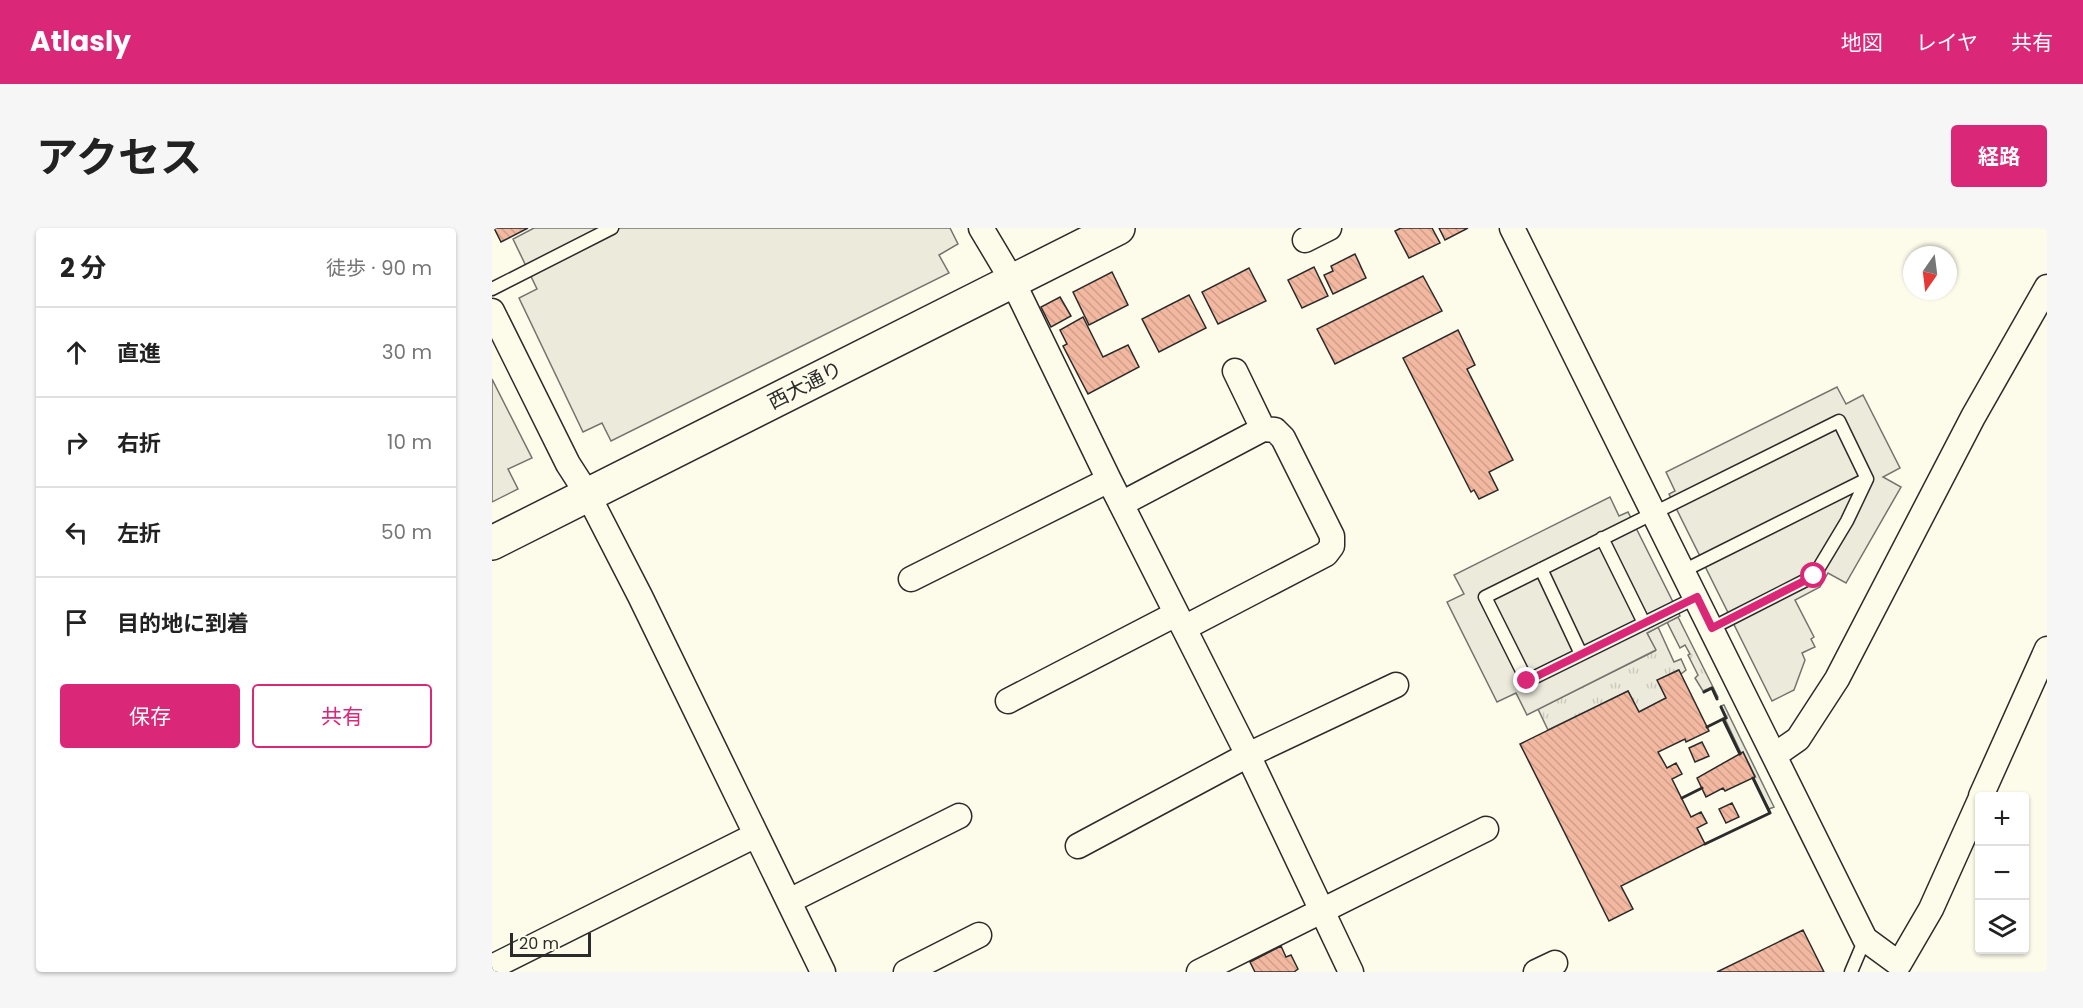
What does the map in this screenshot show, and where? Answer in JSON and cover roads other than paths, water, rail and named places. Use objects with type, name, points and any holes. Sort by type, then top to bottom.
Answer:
[{"type":"street","points":[[981,228],[1012,280],[1109,480],[1248,755],[1351,972]]},
{"type":"street","name":"西大通り","points":[[492,543],[1118,228]]},
{"type":"street","points":[[1305,240],[1329,228]]},
{"type":"street","points":[[1512,228],[1865,939],[1899,964],[1931,909],[1975,809]]},
{"type":"street","points":[[1775,755],[1798,739],[1837,679],[1973,417],[2047,288]]},
{"type":"street","points":[[492,311],[568,464],[588,495],[640,596],[823,972]]},
{"type":"street","points":[[1235,371],[1263,429]]},
{"type":"street","points":[[1008,701],[1326,554],[1332,546],[1332,536],[1283,438],[1275,430],[1263,429],[1121,504]]},
{"type":"street","points":[[911,579],[1109,480]]},
{"type":"street","points":[[1983,792],[2047,649]]},
{"type":"street","points":[[1078,846],[1248,755],[1396,685]]},
{"type":"street","points":[[789,901],[959,816]]},
{"type":"street","points":[[1199,972],[1486,830]]},
{"type":"street","points":[[492,967],[756,835]]},
{"type":"street","points":[[906,972],[979,935]]},
{"type":"lane","points":[[492,289],[612,228]]},
{"type":"lane","points":[[1697,597],[1527,681],[1485,597],[1839,421],[1866,479],[1848,521],[1814,576],[1712,628]]},
{"type":"lane","points":[[1683,571],[1866,479]]},
{"type":"lane","points":[[1602,538],[1644,622]]},
{"type":"lane","points":[[1541,569],[1581,654]]},
{"type":"lane","points":[[1851,972],[1865,939]]}]
